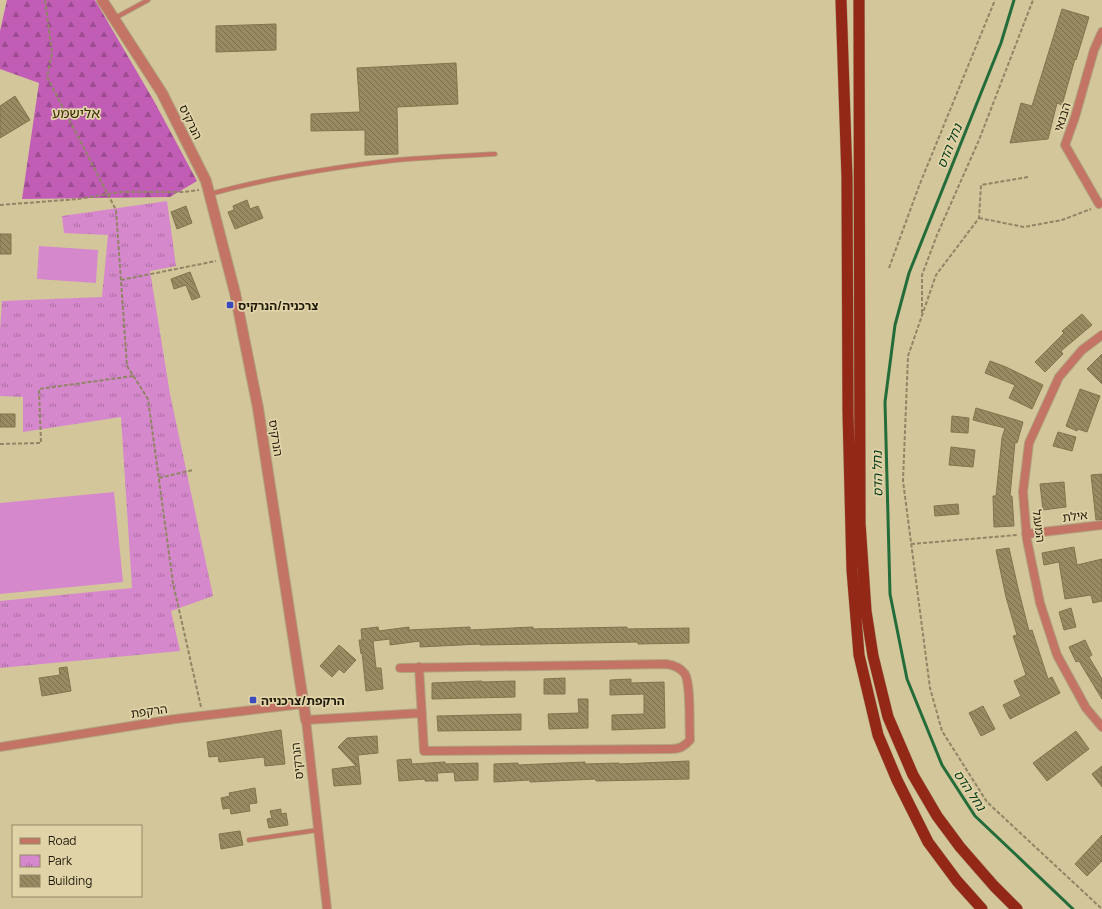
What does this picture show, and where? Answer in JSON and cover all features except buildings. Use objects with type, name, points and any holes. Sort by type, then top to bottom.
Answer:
[{"type":"highway","points":[[841,0],[847,177],[848,412],[852,570],[859,655],[878,735],[897,780],[928,842],[957,881],[982,909]]},
{"type":"highway","points":[[859,0],[860,523],[866,612],[873,656],[888,718],[913,775],[937,816],[960,847],[994,886],[1017,909]]},
{"type":"street","name":"הנרקיס","points":[[102,0],[162,93],[206,181],[235,293],[258,408],[306,720],[327,909]]},
{"type":"street","name":"הבנאי","points":[[1099,204],[1065,145],[1075,117],[1094,50],[1102,32]]},
{"type":"street","name":"המעגל","points":[[1102,335],[1082,350],[1059,377],[1029,444],[1023,492],[1026,534],[1040,603],[1056,655],[1086,708],[1102,727]]},
{"type":"street","name":"אילת","points":[[1026,534],[1102,525]]},
{"type":"street","points":[[400,668],[674,665],[680,669],[687,681],[690,740],[686,745],[678,749],[424,751],[419,668]]},
{"type":"street","name":"הרקפת","points":[[0,747],[85,732],[303,704]]},
{"type":"street","points":[[306,720],[422,713]]},
{"type":"lane","points":[[113,19],[148,0]]},
{"type":"lane","points":[[208,191],[340,167],[398,160],[495,154]]},
{"type":"lane","points":[[249,840],[318,830]]},
{"type":"path","points":[[46,0],[52,53],[47,76],[116,210],[127,366],[148,399],[173,583],[203,716]]},
{"type":"path","points":[[889,268],[919,186],[995,0]]},
{"type":"path","points":[[922,316],[922,275],[936,235],[979,140],[1033,0]]},
{"type":"path","points":[[1028,177],[981,185],[980,218],[936,275],[908,356],[903,481],[930,688],[942,731],[987,802],[1102,909]]},
{"type":"path","points":[[0,205],[78,199],[120,192],[208,191]]},
{"type":"path","points":[[980,218],[1024,227],[1062,220],[1099,204]]},
{"type":"path","points":[[121,280],[226,259]]},
{"type":"path","points":[[0,444],[41,443],[39,388],[134,376]]},
{"type":"path","points":[[159,478],[193,470]]},
{"type":"path","points":[[911,544],[1026,534]]},
{"type":"green space","points":[[7,0],[95,0],[154,101],[197,181],[170,197],[22,199],[39,83],[0,69],[0,31]]},
{"type":"green space","points":[[167,201],[176,266],[150,271],[170,394],[213,596],[171,611],[180,651],[0,668],[0,601],[132,588],[121,417],[23,432],[23,397],[0,396],[0,330],[2,301],[102,297],[108,235],[64,233],[62,216]]},
{"type":"green space","points":[[39,246],[98,250],[96,283],[37,279]]},
{"type":"green space","points":[[114,492],[123,582],[0,594],[0,503]]},
{"type":"waterway","name":"נחל הדס","points":[[1014,0],[1001,43],[909,273],[895,325],[885,402],[890,594],[907,679],[942,765],[975,816],[1073,909]]},
{"type":"place","name":"צרכניה/הנרקיס","points":[[230,305]]},
{"type":"place","name":"הרקפת/צרכנייה","points":[[253,700]]},
{"type":"district","name":"אלישמע","points":[[76,112]]}]
